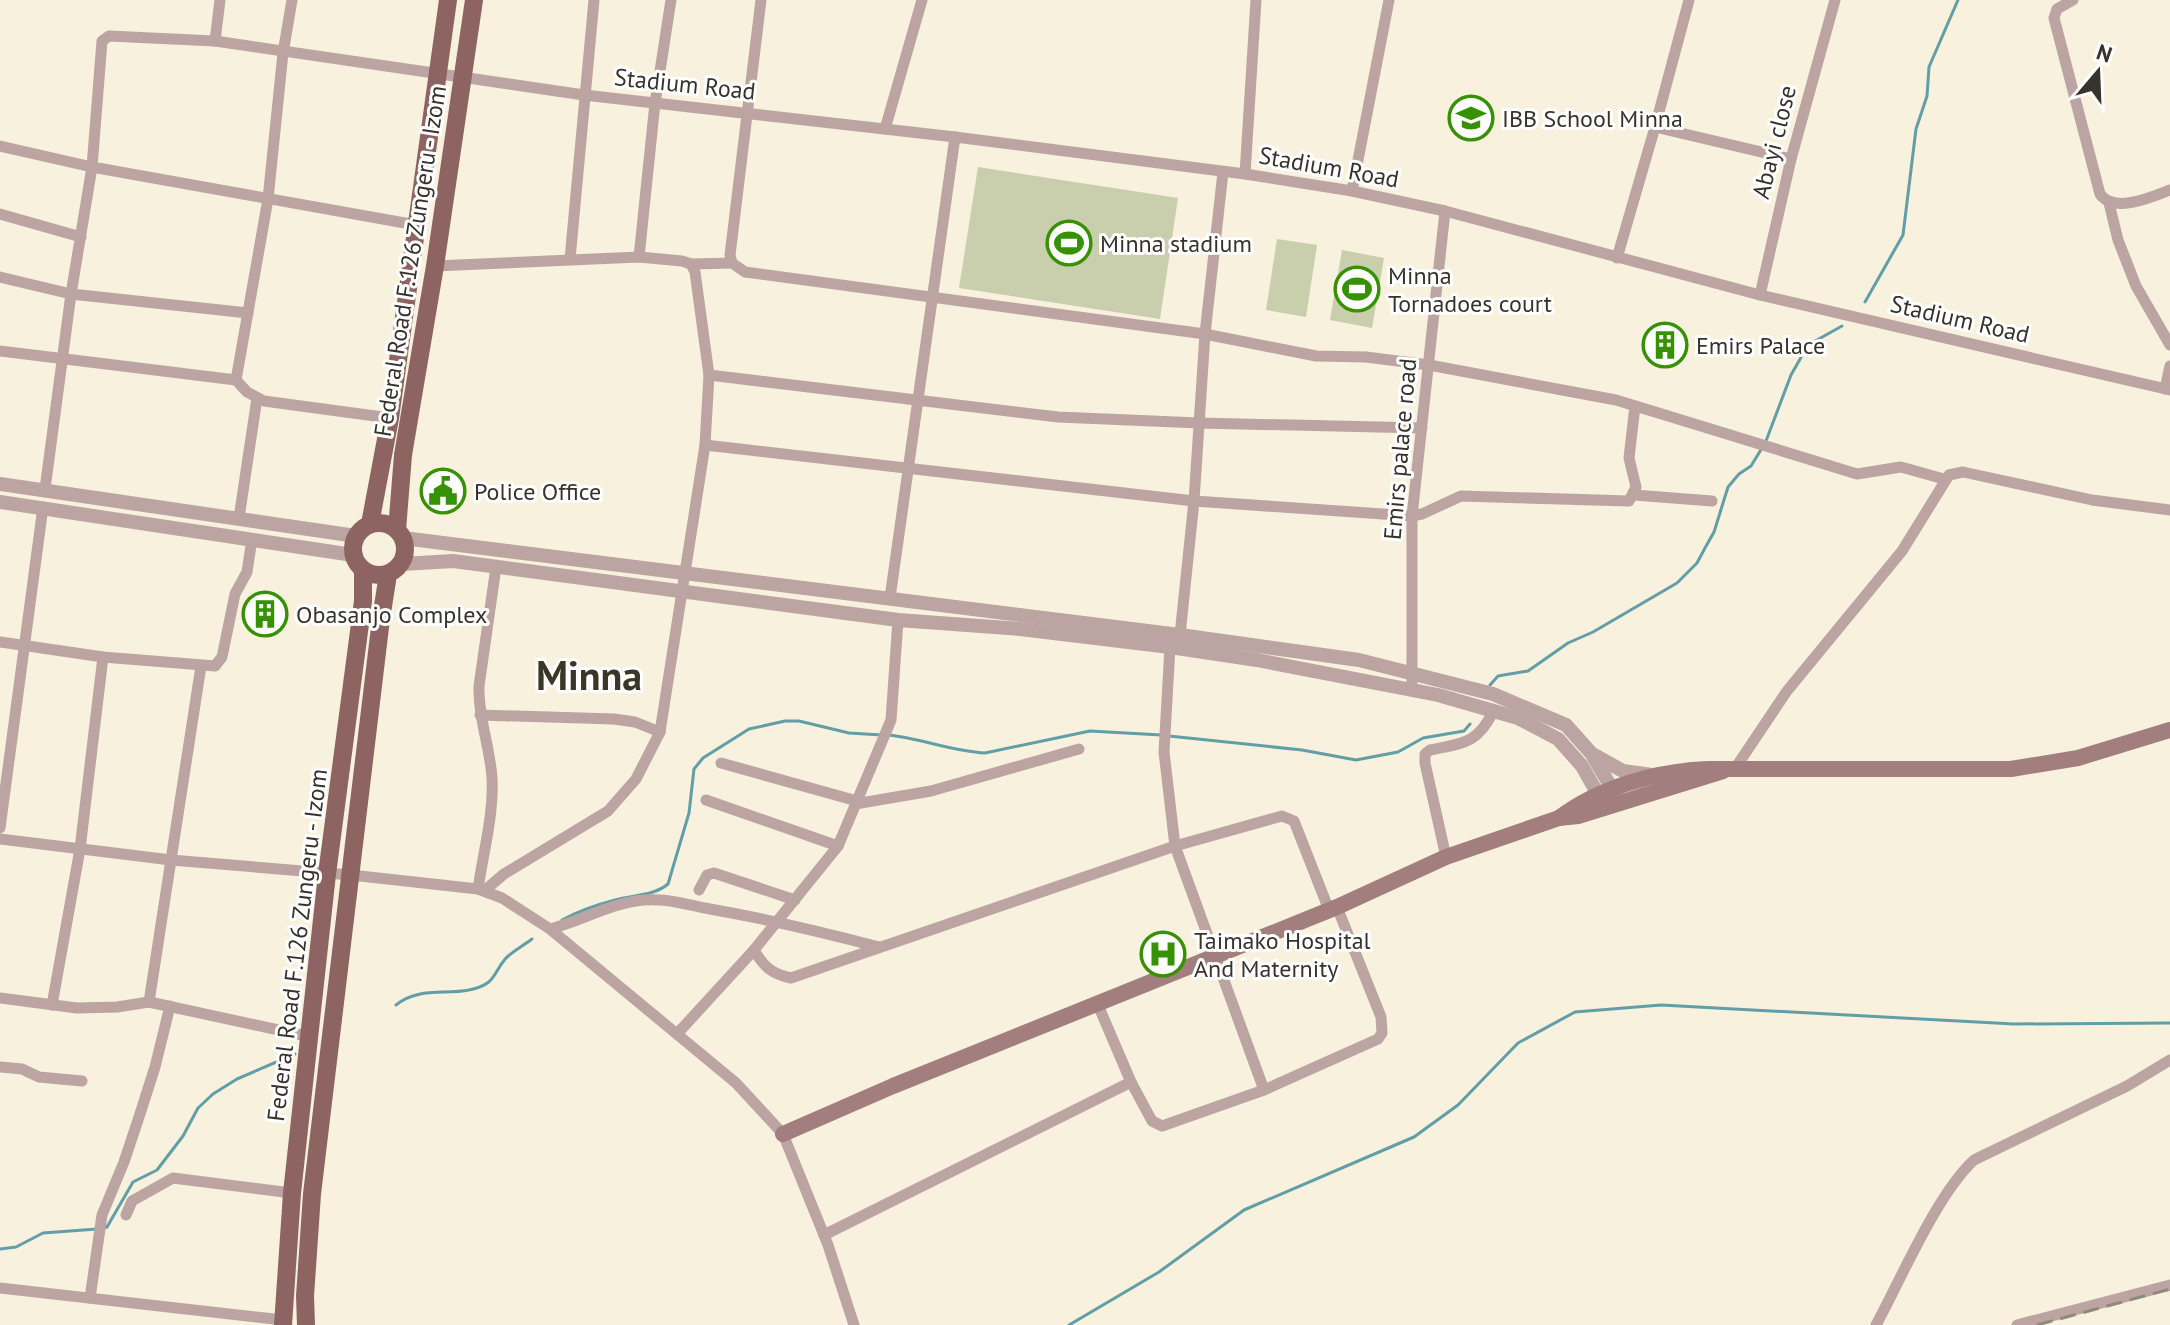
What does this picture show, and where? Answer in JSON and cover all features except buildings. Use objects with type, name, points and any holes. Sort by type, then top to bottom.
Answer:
[{"type":"main road","name":"Federal Road F.126 Zungeru - Izom","points":[[363,530],[390,418],[448,0]]},
{"type":"main road","name":"Federal Road F.126 Zungeru - Izom","points":[[400,534],[403,455],[435,266],[474,0]]},
{"type":"main road","points":[[384,523],[400,534],[406,547],[395,569],[371,575],[358,563],[363,530],[384,523]]},
{"type":"main road","name":"Federal Road F.126 Zungeru - Izom","points":[[283,1322],[292,1193],[327,874],[363,601],[358,563]]},
{"type":"main road","name":"Federal Road F.126 Zungeru - Izom","points":[[306,1325],[312,1194],[381,619],[395,569]]},
{"type":"main road","points":[[783,1134],[893,1086],[1333,909],[1446,857],[1559,818],[1578,816],[1657,776],[1702,769],[2011,769],[2078,758],[2170,730]]},
{"type":"main road","points":[[1609,799],[1728,770]]},
{"type":"street","points":[[215,41],[220,0]]},
{"type":"street","points":[[236,380],[268,199],[283,53],[292,0]]},
{"type":"street","points":[[570,259],[594,0]]},
{"type":"street","points":[[639,257],[655,103],[671,0]]},
{"type":"street","points":[[732,263],[730,255],[761,0]]},
{"type":"street","points":[[885,129],[922,0]]},
{"type":"street","points":[[1245,174],[1256,0]]},
{"type":"street","points":[[1352,191],[1389,0]]},
{"type":"street","points":[[1617,258],[1689,0]]},
{"type":"street","name":"Abayi close","points":[[1760,295],[1791,159],[1834,0]]},
{"type":"street","points":[[2073,0],[2057,9],[2054,18],[2100,194],[2109,203],[2118,240],[2136,286],[2170,345]]},
{"type":"street","name":"Stadium Road","points":[[92,167],[105,37],[215,41],[584,95],[955,137],[1245,174],[1352,191],[1445,211],[1760,295],[2168,390]]},
{"type":"street","points":[[1655,127],[1791,159]]},
{"type":"street","points":[[890,598],[955,137]]},
{"type":"street","points":[[0,146],[92,167],[416,225]]},
{"type":"street","points":[[45,489],[71,294],[92,167]]},
{"type":"street","points":[[1180,635],[1194,501],[1205,334],[1223,172]]},
{"type":"street","points":[[2109,203],[2145,199],[2170,190]]},
{"type":"street","name":"Emirs palace road","points":[[1412,690],[1412,516],[1445,211]]},
{"type":"street","points":[[0,214],[81,237]]},
{"type":"street","points":[[435,266],[639,257],[691,264],[732,263],[745,272],[1205,334],[1316,356],[1366,357],[1429,365],[1551,386],[1635,406],[1857,474],[1901,467],[1944,479]]},
{"type":"street","points":[[481,890],[608,811],[636,779],[660,732],[705,445],[709,375],[695,272],[691,264]]},
{"type":"street","points":[[0,277],[71,294],[248,313]]},
{"type":"street","points":[[0,351],[236,380],[257,398],[390,418]]},
{"type":"street","points":[[2168,390],[2170,366]]},
{"type":"street","points":[[709,375],[1058,417],[1422,428]]},
{"type":"street","points":[[239,518],[257,398]]},
{"type":"street","points":[[705,445],[1194,501],[1412,516],[1461,496],[1629,501],[1636,487],[1629,450],[1635,406]]},
{"type":"street","points":[[1728,770],[1787,691],[1902,551],[1944,479],[1955,472],[2092,500],[2170,510]]},
{"type":"street","points":[[0,484],[239,518],[363,530]]},
{"type":"street","points":[[1634,495],[1712,501]]},
{"type":"street","points":[[0,502],[252,539],[358,563]]},
{"type":"street","points":[[0,828],[43,507]]},
{"type":"street","points":[[400,534],[497,552],[684,572],[1180,635],[1359,660],[1414,672],[1493,694],[1539,712],[1572,730],[1591,753],[1609,799]]},
{"type":"street","points":[[0,642],[103,657],[215,666],[220,663],[235,594],[247,572],[252,539]]},
{"type":"street","points":[[395,569],[453,561],[683,589],[898,620],[1020,629],[1257,660],[1438,695],[1518,718],[1558,739],[1609,799]]},
{"type":"street","points":[[481,890],[492,810],[492,779],[480,715],[479,686],[496,567]]},
{"type":"street","points":[[677,1034],[754,950],[838,846],[891,720],[898,620]]},
{"type":"street","points":[[1170,647],[1164,752],[1175,846],[1264,1090]]},
{"type":"street","points":[[52,1005],[80,849],[103,657]]},
{"type":"street","points":[[149,1002],[201,666]]},
{"type":"street","points":[[1446,857],[1425,754],[1430,750],[1466,743],[1479,736],[1493,712]]},
{"type":"street","points":[[480,715],[614,719],[635,722],[660,732]]},
{"type":"street","points":[[721,763],[856,802],[931,791],[1079,749]]},
{"type":"street","points":[[1591,753],[1623,771],[1657,776]]},
{"type":"street","points":[[706,800],[838,846]]},
{"type":"street","points":[[754,950],[775,975],[791,978],[1175,846],[1275,817],[1288,817],[1294,821],[1381,1017],[1382,1033],[1378,1039],[1333,1061],[1264,1090],[1162,1126],[1152,1121],[1131,1082],[1098,1005]]},
{"type":"street","points":[[0,839],[171,860],[351,875],[481,890],[502,898],[550,929],[736,1083],[783,1134],[824,1235],[854,1325]]},
{"type":"street","points":[[699,890],[707,875],[714,873],[795,900]]},
{"type":"street","points":[[550,929],[574,923],[610,907],[669,899],[697,907],[776,920],[880,947]]},
{"type":"street","points":[[0,998],[107,1008],[149,1002],[311,1037]]},
{"type":"street","points":[[90,1298],[100,1223],[139,1117],[170,1006]]},
{"type":"street","points":[[1876,1325],[1937,1211],[1965,1168],[1974,1160],[2127,1086],[2170,1060]]},
{"type":"street","points":[[0,1067],[22,1069],[39,1077],[82,1081]]},
{"type":"street","points":[[824,1235],[1131,1082]]},
{"type":"street","points":[[126,1215],[132,1201],[173,1178],[292,1193]]},
{"type":"street","points":[[2017,1325],[2170,1285]]},
{"type":"street","points":[[0,1288],[283,1322]]},
{"type":"green space","name":"Minna stadium","points":[[978,167],[1178,198],[1160,319],[959,288]]},
{"type":"green space","points":[[1277,239],[1317,245],[1306,317],[1266,310]]},
{"type":"green space","name":"Minna Tornadoes court","points":[[1342,250],[1384,258],[1372,328],[1330,320]]},
{"type":"waterway","points":[[1865,302],[1903,235],[1916,129],[1927,96],[1929,67],[1958,0]]},
{"type":"waterway","points":[[1766,441],[1791,375],[1808,345],[1842,326]]},
{"type":"waterway","points":[[1490,685],[1498,676],[1528,671],[1568,643],[1593,632],[1677,583],[1697,563],[1714,532],[1728,487],[1751,466],[1762,448]]},
{"type":"waterway","points":[[562,920],[601,904],[656,891],[668,884],[689,813],[694,769],[703,758],[749,729],[799,721],[849,733],[882,735]]},
{"type":"waterway","points":[[1169,736],[1302,750],[1356,760],[1398,752],[1423,738],[1464,731],[1470,724]]},
{"type":"waterway","points":[[889,735],[985,753],[1090,731],[1161,735]]},
{"type":"waterway","points":[[396,1005],[413,996],[469,990],[485,985],[506,958],[532,939]]},
{"type":"waterway","points":[[1069,1325],[1159,1272],[1244,1210],[1414,1137],[1458,1105],[1518,1043],[1575,1012],[1661,1005],[2014,1024],[2170,1023]]},
{"type":"waterway","points":[[104,1228],[133,1182],[157,1170],[183,1136],[198,1108],[213,1094],[237,1079],[295,1054]]},
{"type":"waterway","points":[[0,1249],[16,1247],[43,1233],[97,1229]]},
{"type":"railway","points":[[2037,1325],[2170,1289]]},
{"type":"place","name":"IBB School Minna","points":[[1471,118]]},
{"type":"place","name":"Minna stadium","points":[[1069,243]]},
{"type":"place","name":"Minna Tornadoes court","points":[[1357,289]]},
{"type":"place","name":"Emirs Palace","points":[[1665,345]]},
{"type":"place","name":"Police Office","points":[[443,491]]},
{"type":"place","name":"Obasanjo Complex","points":[[265,614]]},
{"type":"place","name":"Taimako Hospital And Maternity","points":[[1163,954]]},
{"type":"district","name":"Minna","points":[[589,675]]}]
